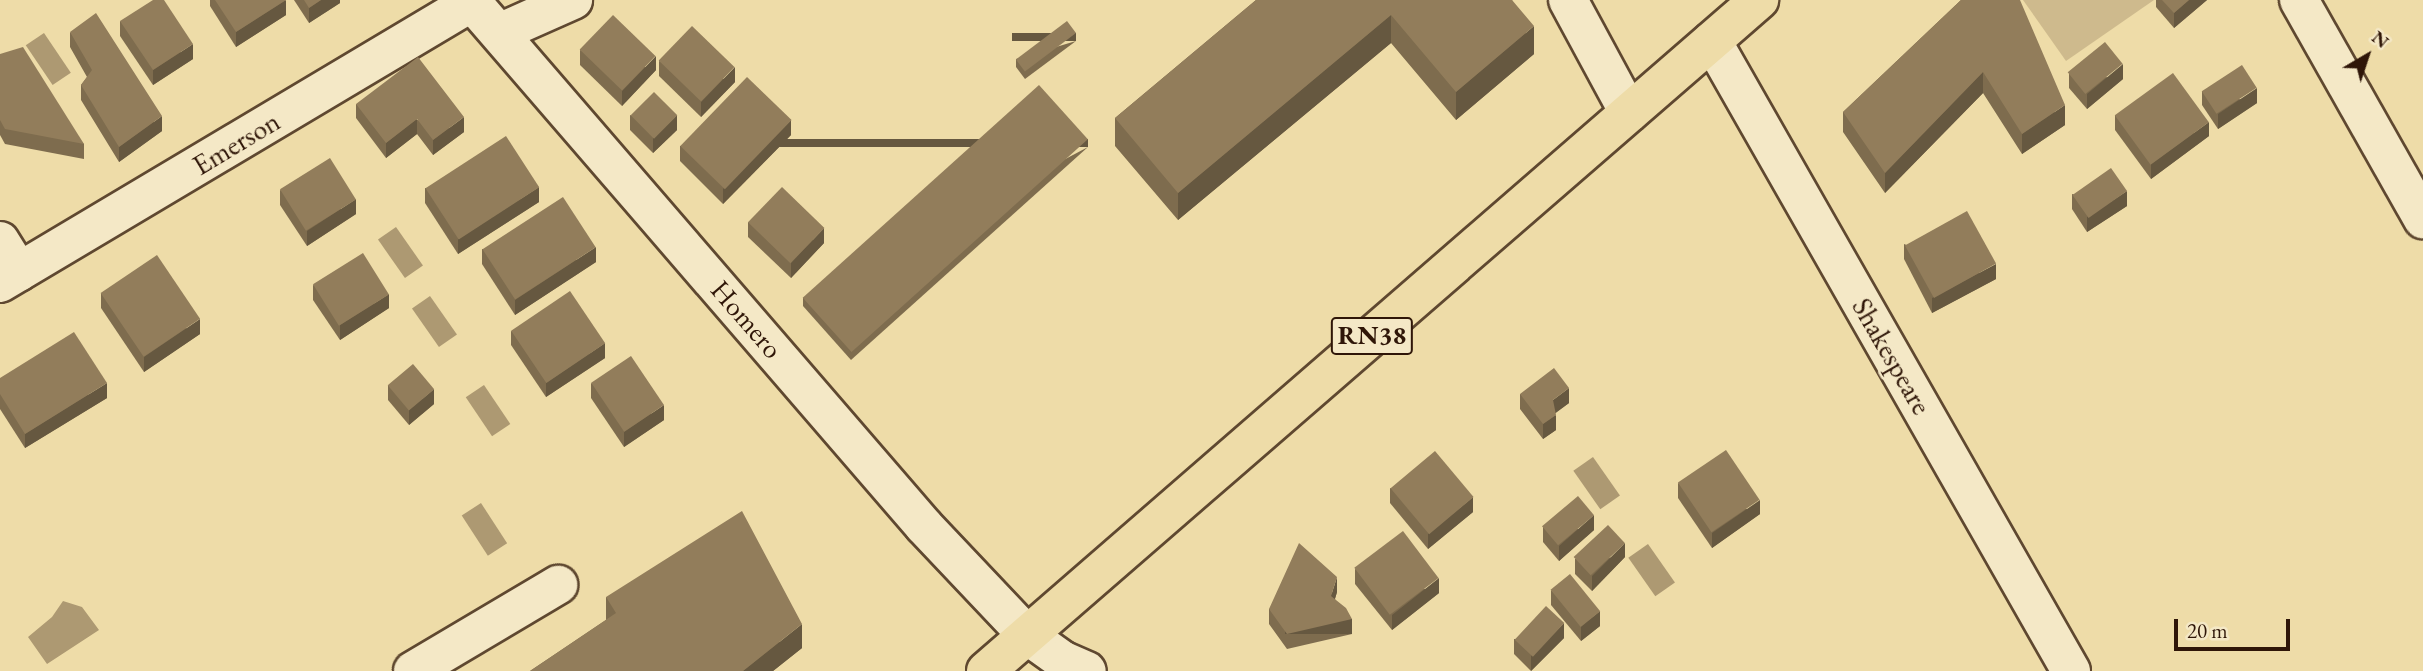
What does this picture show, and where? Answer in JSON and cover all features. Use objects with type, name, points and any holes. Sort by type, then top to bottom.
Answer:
[{"type":"main road","name":"RN38","points":[[986,671],[1759,0]]},
{"type":"street","points":[[500,32],[573,0]]},
{"type":"street","points":[[1568,0],[1629,113]]},
{"type":"street","points":[[2299,0],[2423,219]]},
{"type":"street","name":"Homero","points":[[471,1],[924,526],[1027,635],[1062,660],[1087,671]]},
{"type":"street","name":"Emerson","points":[[6,265],[471,1]]},
{"type":"street","name":"Shakespeare","points":[[1712,41],[2071,671]]},
{"type":"street","points":[[413,671],[558,585]]},
{"type":"shaded area","points":[[2023,0],[2154,0],[2066,61]]},
{"type":"shaded area","points":[[44,33],[71,73],[53,85],[26,45]]},
{"type":"shaded area","points":[[396,227],[423,266],[405,278],[378,240]]},
{"type":"shaded area","points":[[430,296],[457,335],[439,347],[412,309]]},
{"type":"shaded area","points":[[484,385],[510,424],[492,436],[466,397]]},
{"type":"shaded area","points":[[1593,457],[1620,496],[1600,509],[1573,471]]},
{"type":"shaded area","points":[[481,503],[507,543],[488,556],[462,516]]},
{"type":"shaded area","points":[[1648,544],[1675,583],[1655,596],[1628,558]]},
{"type":"shaded area","points":[[63,601],[82,607],[99,630],[47,664],[28,637],[52,617]]},
{"type":"building","points":[[153,0],[164,0],[193,44],[153,70],[120,21]]},
{"type":"building","points":[[215,0],[286,0],[236,32]]},
{"type":"building","points":[[304,0],[321,0],[309,8]]},
{"type":"building","points":[[1256,0],[1512,0],[1534,26],[1456,92],[1391,15],[1178,193],[1115,118]]},
{"type":"building","points":[[1961,0],[2020,0],[2065,105],[2022,134],[1983,72],[1885,173],[1843,112]]},
{"type":"building","points":[[2162,0],[2189,0],[2174,13]]},
{"type":"building","points":[[96,13],[162,116],[119,147],[81,85],[92,70],[70,32]]},
{"type":"building","points":[[613,15],[655,56],[622,91],[580,50]]},
{"type":"building","points":[[1067,21],[1076,33],[1025,71],[1016,60]]},
{"type":"building","points":[[692,26],[734,67],[701,102],[659,61]]},
{"type":"building","points":[[2105,42],[2123,64],[2085,94],[2068,72]]},
{"type":"building","points":[[23,47],[84,144],[5,129],[0,120],[0,54]]},
{"type":"building","points":[[418,57],[464,117],[433,140],[417,119],[386,143],[356,104]]},
{"type":"building","points":[[2242,65],[2257,88],[2216,114],[2202,91]]},
{"type":"building","points":[[2173,73],[2209,122],[2151,165],[2115,115]]},
{"type":"building","points":[[747,77],[792,120],[725,189],[680,146]]},
{"type":"building","points":[[1039,85],[1088,139],[852,352],[803,298]]},
{"type":"building","points":[[654,92],[677,115],[654,139],[631,115]]},
{"type":"building","points":[[506,136],[539,187],[459,239],[425,188]]},
{"type":"building","points":[[330,158],[356,200],[306,231],[280,189]]},
{"type":"building","points":[[2111,168],[2127,191],[2089,218],[2072,195]]},
{"type":"building","points":[[782,187],[824,228],[790,263],[748,222]]},
{"type":"building","points":[[563,197],[596,247],[515,300],[482,249]]},
{"type":"building","points":[[1967,211],[1996,263],[1934,298],[1905,245]]},
{"type":"building","points":[[363,253],[389,295],[339,326],[313,284]]},
{"type":"building","points":[[157,255],[200,319],[144,357],[101,293]]},
{"type":"building","points":[[570,291],[605,343],[546,383],[511,331]]},
{"type":"building","points":[[74,332],[107,383],[25,434],[0,394],[0,378]]},
{"type":"building","points":[[631,356],[664,405],[624,432],[591,383]]},
{"type":"building","points":[[413,364],[434,389],[409,410],[388,385]]},
{"type":"building","points":[[1554,368],[1569,388],[1553,400],[1556,415],[1543,424],[1520,394]]},
{"type":"building","points":[[1726,450],[1760,500],[1711,532],[1678,482]]},
{"type":"building","points":[[1435,451],[1474,497],[1429,534],[1391,488]]},
{"type":"building","points":[[1578,496],[1594,515],[1558,545],[1542,526]]},
{"type":"building","points":[[742,511],[802,624],[743,671],[530,671],[616,613],[606,597]]},
{"type":"building","points":[[1608,525],[1625,543],[1591,575],[1574,557]]},
{"type":"building","points":[[1403,531],[1439,578],[1390,615],[1354,568]]},
{"type":"building","points":[[1299,543],[1337,577],[1331,596],[1346,608],[1352,619],[1287,634],[1269,609]]},
{"type":"building","points":[[1570,574],[1600,611],[1581,627],[1551,590]]},
{"type":"building","points":[[1546,606],[1564,623],[1533,657],[1515,640]]}]
